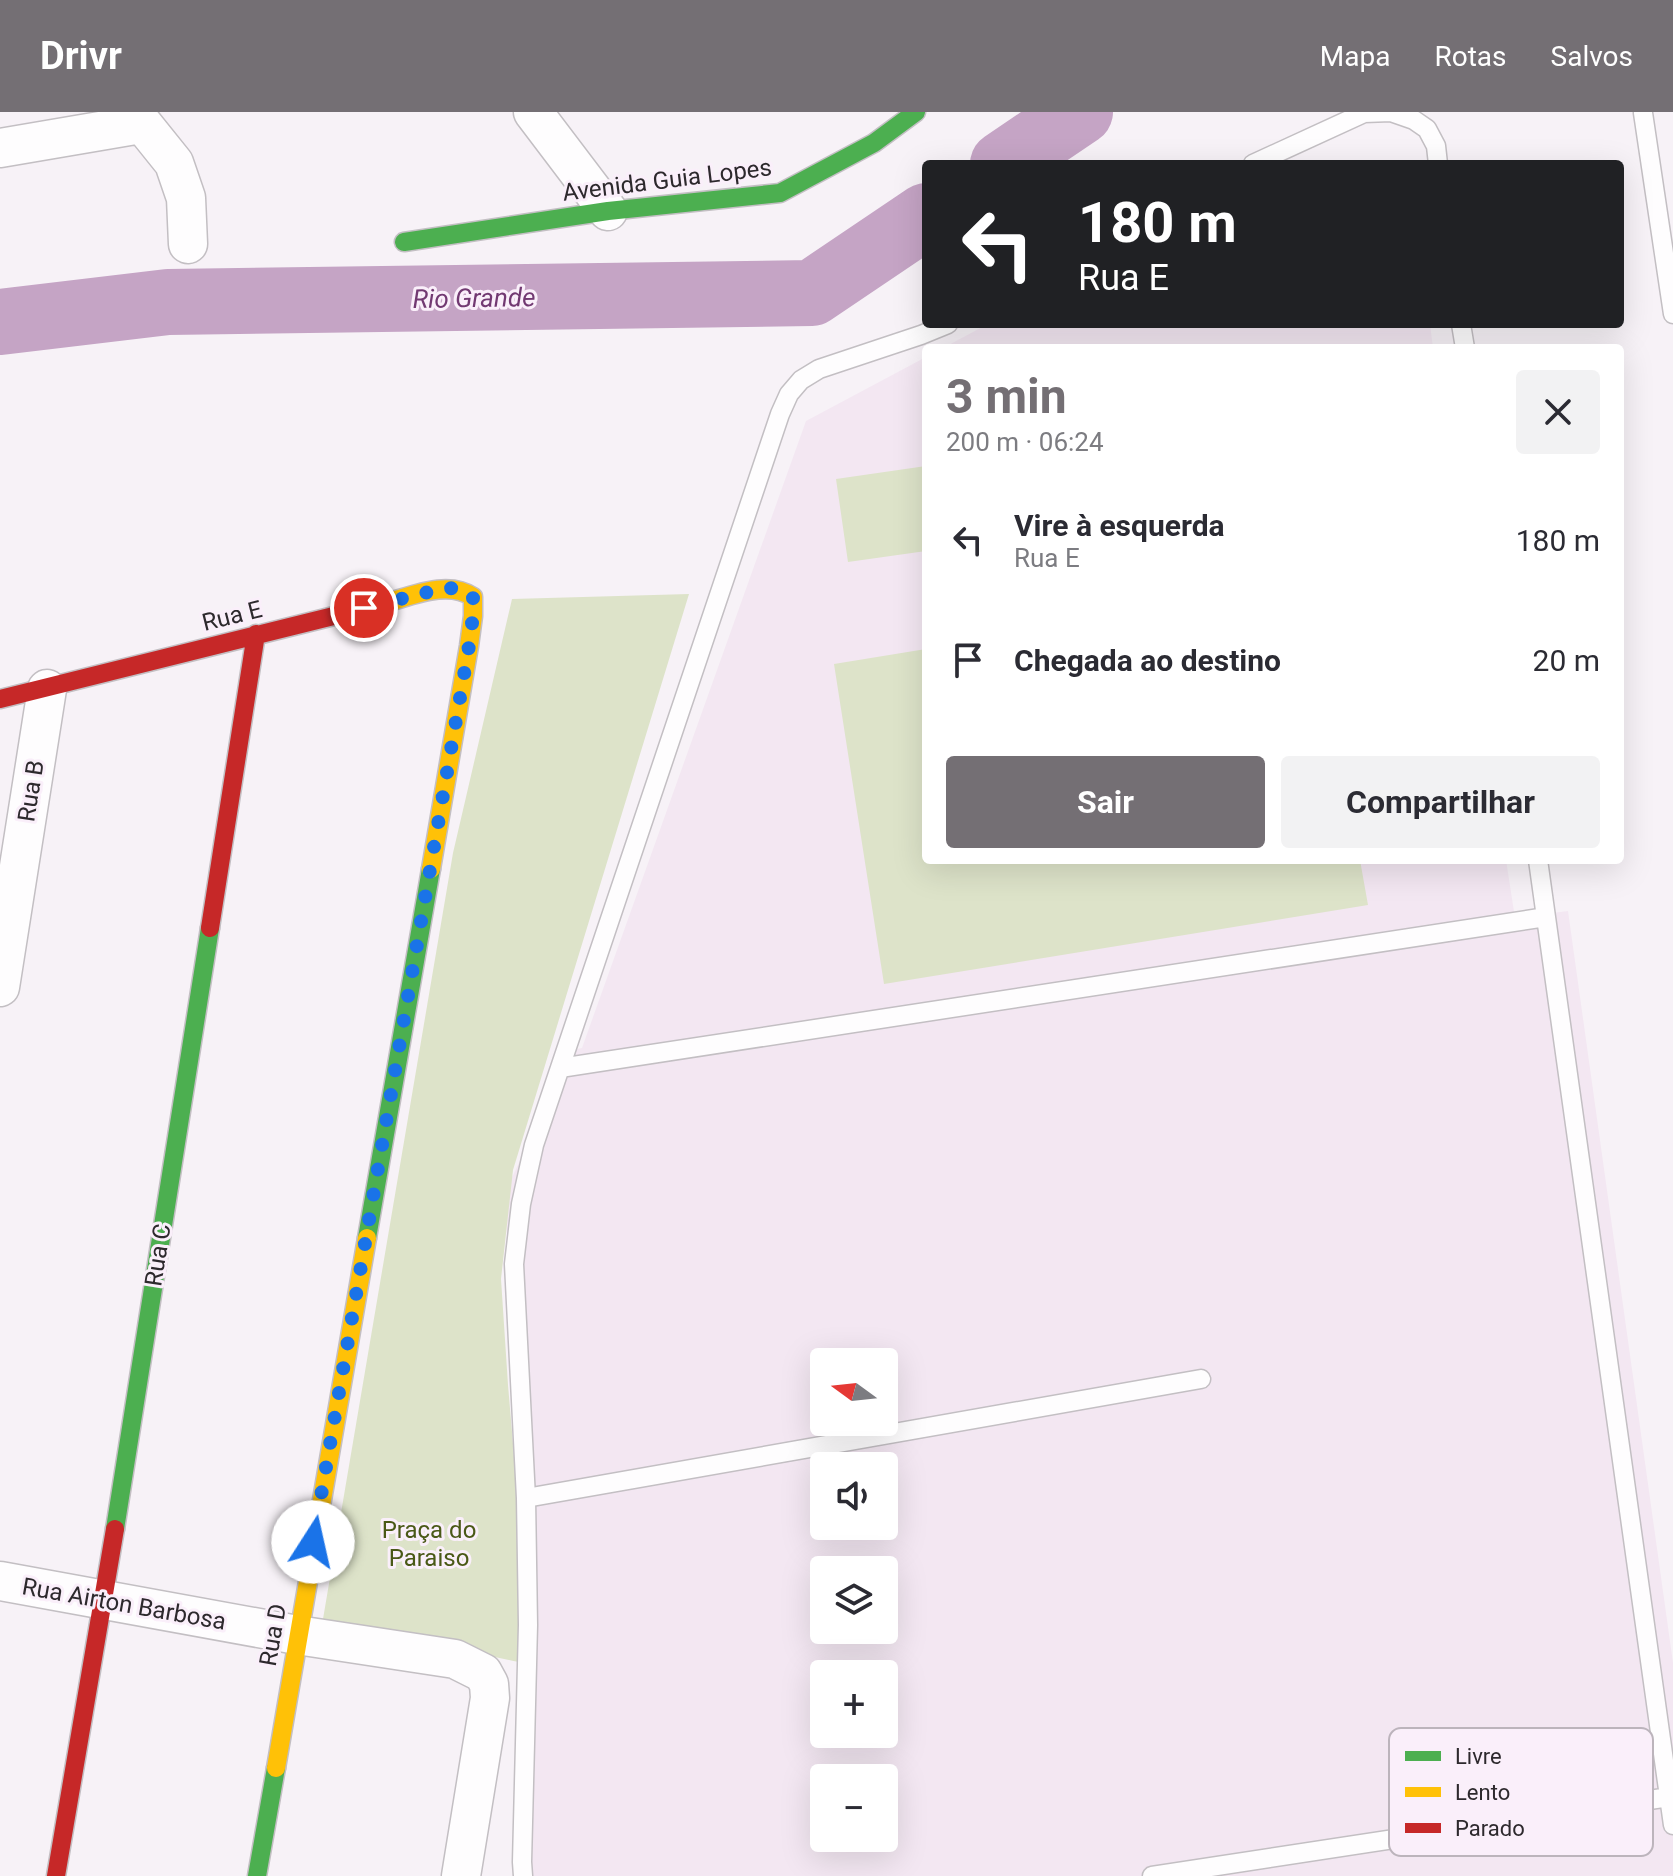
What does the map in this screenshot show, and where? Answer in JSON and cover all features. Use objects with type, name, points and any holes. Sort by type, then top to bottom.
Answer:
[{"type":"street","points":[[533,112],[608,211]]},
{"type":"street","name":"Avenida Guia Lopes","points":[[404,242],[608,211],[780,193],[874,143],[916,112]]},
{"type":"street","points":[[0,148],[137,118],[174,163],[186,198],[188,244]]},
{"type":"street","name":"Rua E","points":[[0,699],[445,588],[465,591],[473,597]]},
{"type":"street","name":"Rua D","points":[[257,1876],[466,662],[473,597]]},
{"type":"street","name":"Rua C","points":[[56,1876],[104,1600],[256,634]]},
{"type":"street","name":"Rua B","points":[[0,987],[47,689]]},
{"type":"street","name":"Rua Airton Barbosa","points":[[0,1581],[297,1635],[455,1659],[483,1673],[489,1684],[490,1698],[461,1876]]},
{"type":"lane","points":[[1262,160],[1364,113],[1391,112],[1414,120],[1427,129],[1436,146],[1438,160]]},
{"type":"lane","points":[[1643,113],[1673,314]]},
{"type":"lane","points":[[523,1876],[528,1625],[526,1498],[514,1264],[521,1204],[534,1145],[789,394],[801,380],[819,369],[937,328]]},
{"type":"lane","points":[[1539,864],[1673,1825]]},
{"type":"lane","points":[[560,1068],[1546,917]]},
{"type":"lane","points":[[526,1498],[1201,1379]]},
{"type":"lane","points":[[1653,1799],[1669,1797]]},
{"type":"lane","points":[[1152,1876],[1389,1840]]},
{"type":"shaded area","points":[[980,328],[1430,328],[1432,344],[950,344]]},
{"type":"shaded area","points":[[922,359],[922,864],[1507,864],[1515,918],[1568,911],[1673,1663],[1673,1876],[514,1876],[526,1653],[505,1192],[573,1050],[582,1048],[806,421]]},
{"type":"green space","points":[[922,467],[922,552],[848,562],[836,479]]},
{"type":"green space","name":"Praça do Paraiso","points":[[689,594],[513,1170],[501,1279],[525,1584],[519,1662],[323,1619],[453,853],[512,599]]},
{"type":"green space","points":[[922,650],[922,864],[1361,864],[1368,905],[884,984],[834,664]]},
{"type":"waterway","name":"Rio Grande","points":[[1009,160],[1080,112]]},
{"type":"waterway","name":"Rio Grande","points":[[0,322],[168,302],[812,293],[922,219]]},
{"type":"traffic: fast","points":[[404,242],[608,211],[780,193],[874,143],[916,112]]},
{"type":"traffic: fast","points":[[367,1238],[431,869]]},
{"type":"traffic: fast","points":[[115,1529],[210,928]]},
{"type":"traffic: fast","points":[[257,1876],[276,1768]]},
{"type":"traffic: slow","points":[[382,604],[440,589],[463,592],[473,597],[469,646],[431,869]]},
{"type":"traffic: slow","points":[[276,1768],[367,1238]]},
{"type":"traffic: jam","points":[[0,699],[382,604]]},
{"type":"traffic: jam","points":[[210,928],[256,634]]},
{"type":"traffic: jam","points":[[56,1876],[115,1529]]},
{"type":"route","points":[[313,1542],[469,646],[473,597],[465,591],[445,588],[364,608]]}]
